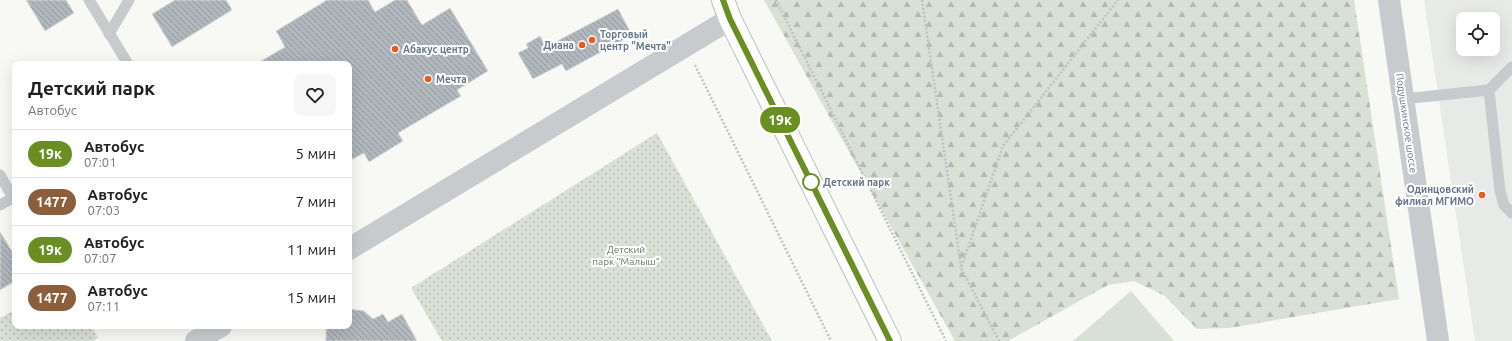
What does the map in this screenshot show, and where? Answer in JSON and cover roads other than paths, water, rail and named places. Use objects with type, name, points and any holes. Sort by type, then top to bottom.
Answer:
[{"type":"main road","points":[[726,9],[890,341]]},
{"type":"street","name":"Подушкинское шоссе","points":[[1389,0],[1438,341]]},
{"type":"street","points":[[352,246],[550,127],[726,9]]},
{"type":"street","points":[[196,341],[215,329]]},
{"type":"lane","points":[[89,0],[126,61]]},
{"type":"lane","points":[[109,34],[129,0]]},
{"type":"lane","points":[[1403,100],[1489,90],[1512,67]]},
{"type":"lane","points":[[1489,90],[1500,191],[1504,205],[1512,213]]},
{"type":"lane","points":[[0,175],[12,195]]},
{"type":"lane","points":[[0,205],[12,199]]},
{"type":"place","name":"Торговый центр \"Мечта\"","points":[[592,40]]},
{"type":"place","name":"Диана","points":[[582,45]]},
{"type":"place","name":"Абакус центр","points":[[395,49]]},
{"type":"place","name":"Мечта","points":[[428,79]]},
{"type":"place","name":"Детский парк","points":[[811,182]]},
{"type":"place","name":"Одинцовский филиал МГИМО","points":[[1482,195]]},
{"type":"park label","name":"Детский парк \"Малыш\"","points":[[626,254]]}]
